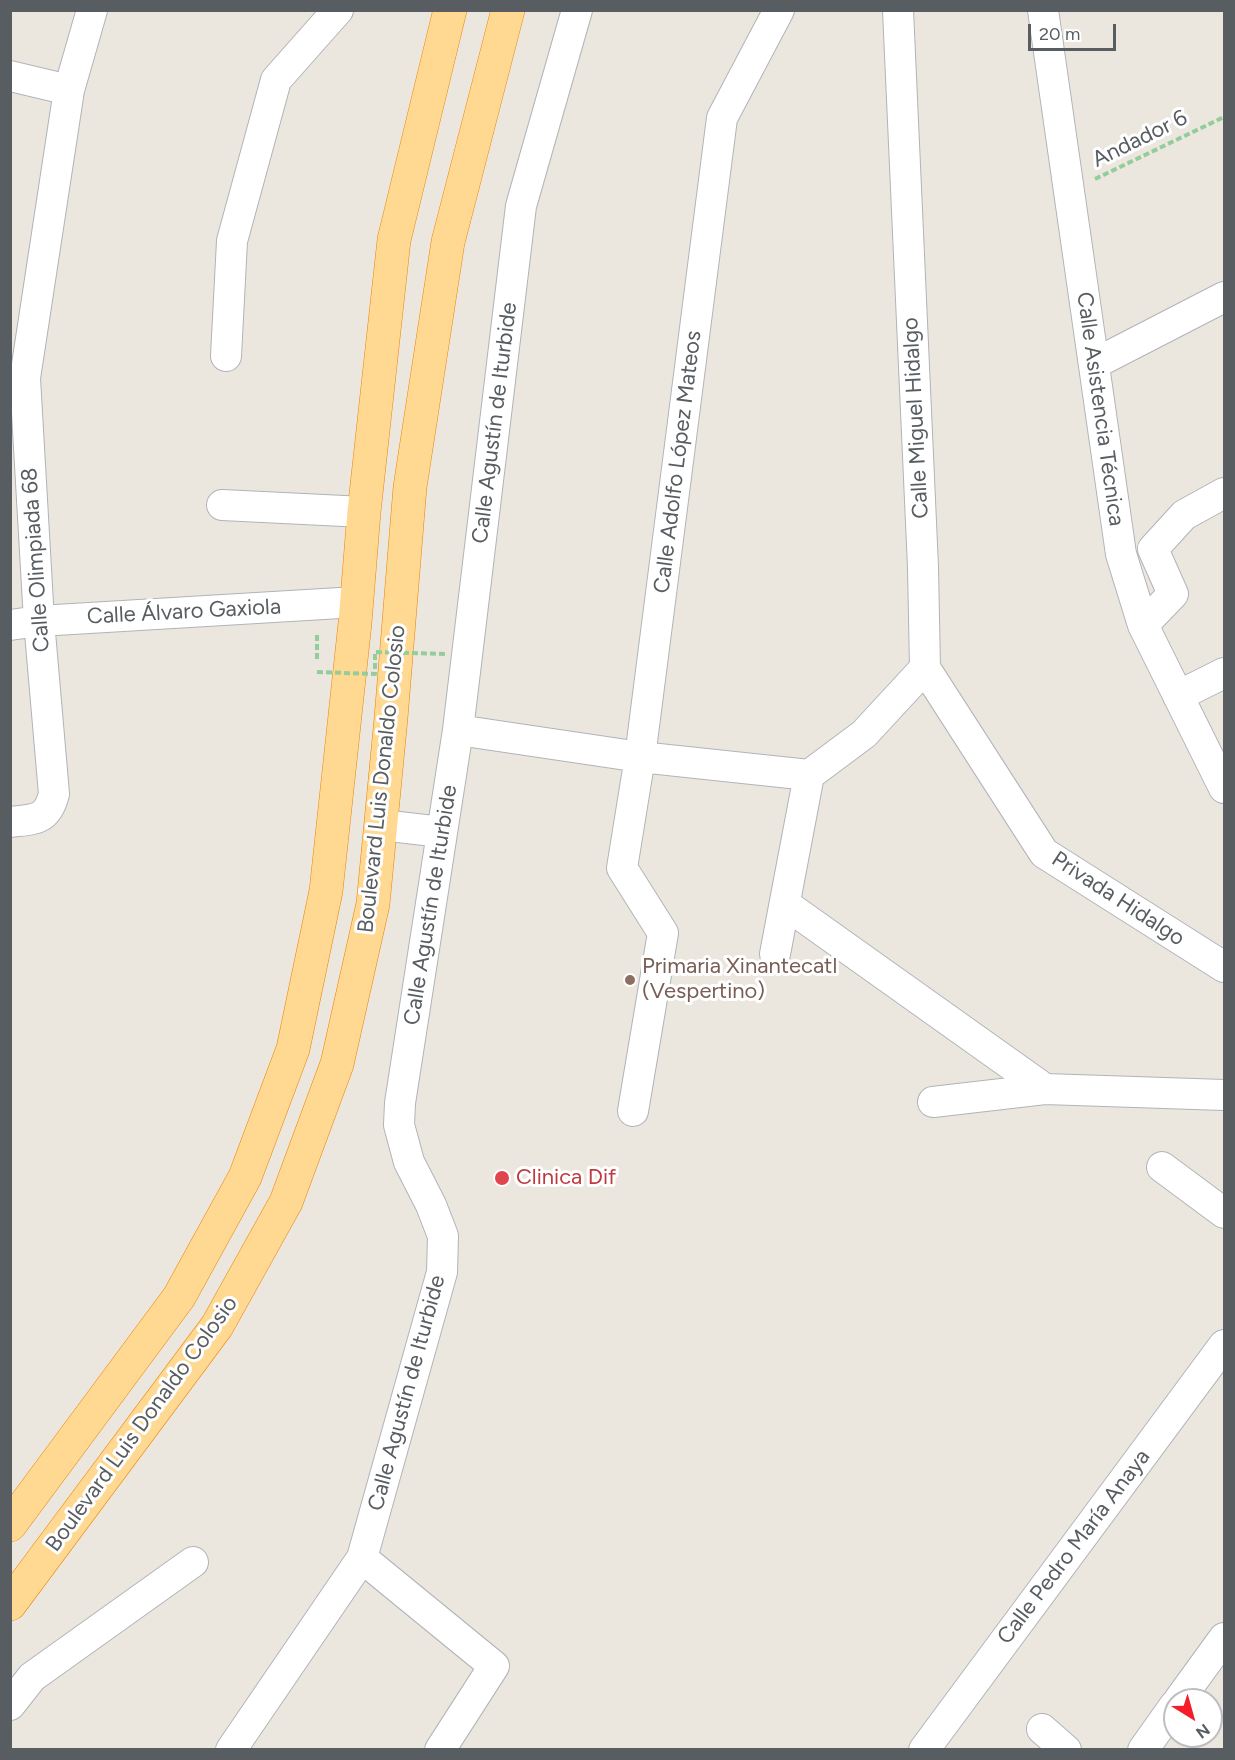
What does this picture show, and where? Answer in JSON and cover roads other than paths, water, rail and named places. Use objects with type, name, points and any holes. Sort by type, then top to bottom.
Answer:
[{"type":"highway","name":"Boulevard Luis Donaldo Colosio","points":[[10,1525],[179,1297],[245,1176],[293,1049],[326,891],[394,240],[450,10]]},
{"type":"highway","name":"Boulevard Luis Donaldo Colosio","points":[[10,1604],[218,1326],[286,1202],[337,1064],[373,904],[410,487],[448,242],[508,10]]},
{"type":"street","name":"Calle Olimpiada 68","points":[[23,820],[45,814],[51,806],[54,794],[25,623],[18,377],[69,90],[92,10]]},
{"type":"street","points":[[226,356],[232,241],[276,80],[338,10]]},
{"type":"street","name":"Calle Agustín de Iturbide","points":[[231,1749],[362,1558],[442,1272],[443,1236],[431,1205],[409,1162],[399,1125],[400,1102],[458,730],[521,206],[577,10]]},
{"type":"street","name":"Calle Adolfo López Mateos","points":[[633,1111],[663,933],[622,867],[640,757],[722,118],[779,10]]},
{"type":"street","name":"Calle Miguel Hidalgo","points":[[897,10],[923,567],[925,668]]},
{"type":"street","name":"Calle Asistencia Técnica","points":[[1043,10],[1121,554],[1143,625],[1224,788]]},
{"type":"street","points":[[10,76],[69,90]]},
{"type":"street","points":[[1094,364],[1224,297]]},
{"type":"street","points":[[1143,625],[1173,594],[1153,549],[1184,515],[1224,493]]},
{"type":"street","points":[[222,505],[364,513]]},
{"type":"street","name":"Calle Álvaro Gaxiola","points":[[25,623],[357,602]]},
{"type":"street","points":[[775,954],[809,775],[864,734],[925,668]]},
{"type":"street","name":"Privada Hidalgo","points":[[925,668],[1044,853],[1224,968]]},
{"type":"street","points":[[1178,696],[1224,673]]},
{"type":"street","points":[[458,730],[640,757],[809,775]]},
{"type":"street","points":[[381,825],[442,832]]},
{"type":"street","points":[[785,904],[1045,1089]]},
{"type":"street","points":[[933,1102],[1045,1089],[1224,1095]]},
{"type":"street","points":[[1162,1167],[1224,1213]]},
{"type":"street","name":"Calle Pedro María Anaya","points":[[924,1749],[1224,1345]]},
{"type":"street","points":[[362,1558],[494,1666],[440,1749]]},
{"type":"street","points":[[10,1705],[33,1677],[193,1562]]},
{"type":"street","points":[[1188,1688],[1224,1638]]},
{"type":"street","points":[[1143,1749],[1163,1722]]},
{"type":"street","points":[[1042,1729],[1066,1749]]},
{"type":"place","name":"Primaria Xinantecatl (Vespertino)","points":[[630,980]]},
{"type":"place","name":"Clinica Dif","points":[[502,1178]]}]
